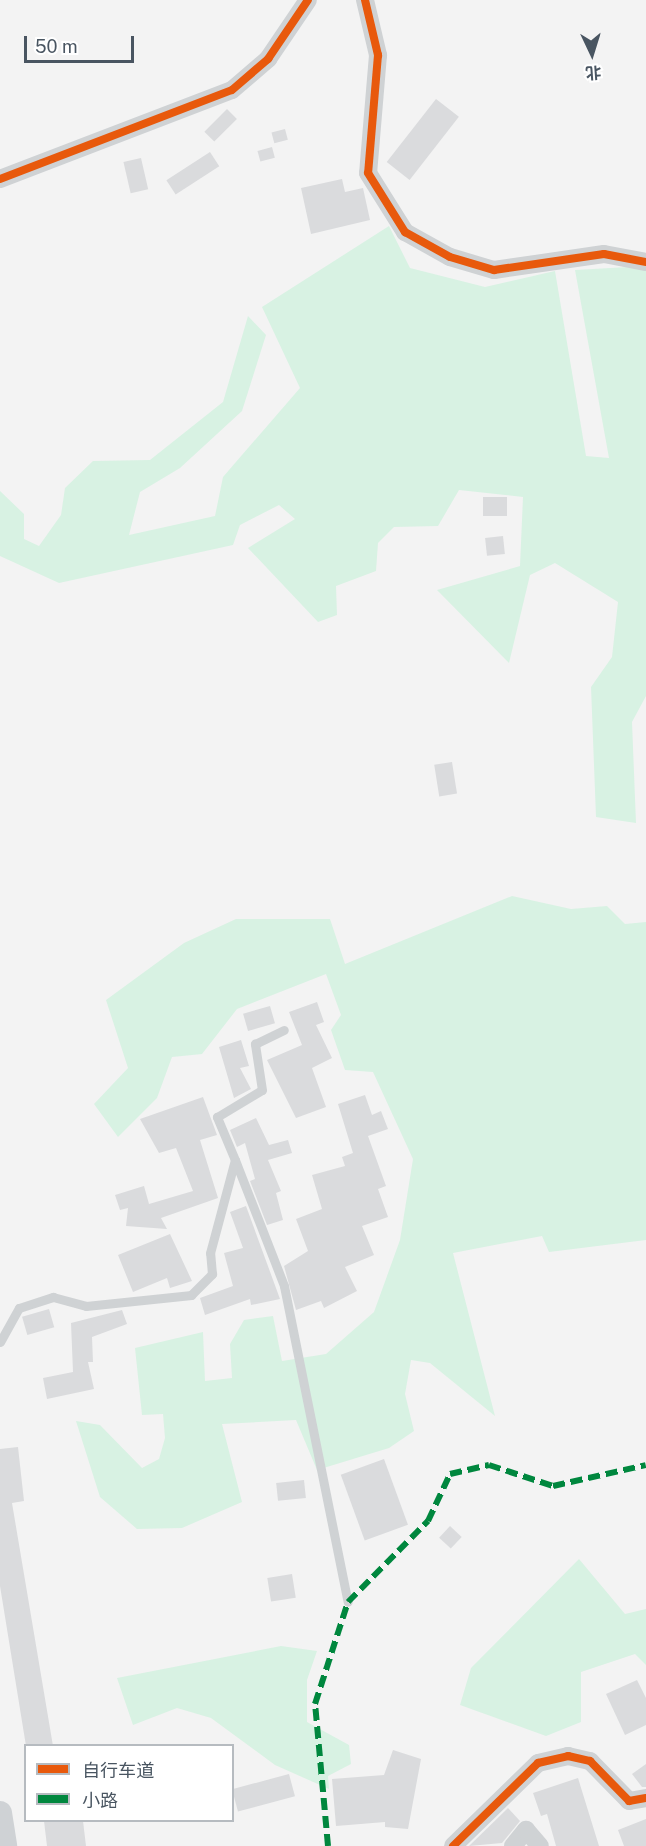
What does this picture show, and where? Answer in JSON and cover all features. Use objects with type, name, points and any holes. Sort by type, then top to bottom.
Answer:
[{"type":"street","points":[[0,179],[88,141],[232,90],[268,59],[308,0]]},
{"type":"street","points":[[365,0],[378,55],[368,173],[405,232],[450,257],[494,270],[604,254],[646,262]]},
{"type":"street","points":[[453,1846],[538,1764],[558,1758],[590,1761],[629,1800],[646,1798]]},
{"type":"street","points":[[0,1813],[5,1846]]},
{"type":"street","points":[[513,1846],[526,1830],[540,1846]]},
{"type":"lane","points":[[284,1030],[255,1044],[262,1090],[217,1117],[284,1286],[348,1602]]},
{"type":"lane","points":[[0,1342],[19,1308],[53,1297],[86,1306],[190,1295],[212,1274],[210,1253],[235,1160]]},
{"type":"green space","points":[[389,226],[410,268],[485,287],[555,271],[586,456],[609,458],[575,270],[646,266],[646,696],[632,722],[636,823],[596,817],[591,687],[612,657],[618,602],[555,563],[530,575],[509,663],[437,590],[520,566],[523,497],[459,490],[438,526],[394,527],[378,543],[376,571],[336,586],[337,615],[318,622],[248,548],[295,519],[279,505],[240,525],[233,545],[59,583],[0,556],[0,491],[24,514],[24,539],[39,546],[61,515],[65,488],[93,461],[150,460],[223,402],[248,316],[266,335],[242,411],[180,468],[140,492],[129,535],[215,516],[223,477],[300,388],[262,307]]},
{"type":"green space","points":[[512,896],[571,909],[607,906],[625,924],[646,922],[646,1240],[549,1252],[542,1236],[453,1253],[495,1416],[430,1363],[411,1360],[405,1394],[414,1431],[389,1448],[317,1470],[296,1420],[222,1424],[242,1502],[182,1528],[137,1529],[100,1497],[76,1421],[100,1425],[142,1468],[159,1459],[165,1438],[163,1414],[142,1415],[135,1348],[203,1332],[205,1381],[232,1378],[230,1344],[244,1320],[273,1316],[282,1361],[326,1354],[374,1312],[400,1240],[413,1159],[373,1072],[345,1070],[331,1030],[341,1015],[326,974],[237,1009],[202,1054],[172,1057],[157,1098],[118,1137],[94,1104],[128,1068],[106,1000],[184,943],[236,919],[330,919],[345,964]]},
{"type":"green space","points":[[579,1559],[625,1614],[646,1609],[646,1665],[635,1654],[581,1672],[581,1722],[546,1736],[460,1705],[471,1668]]},
{"type":"green space","points":[[281,1646],[317,1651],[307,1680],[307,1722],[349,1745],[351,1764],[328,1776],[329,1789],[275,1765],[211,1718],[177,1708],[133,1725],[117,1678]]},
{"type":"building","points":[[436,99],[459,117],[410,180],[387,162]]},
{"type":"building","points":[[227,109],[237,119],[214,142],[204,132]]},
{"type":"building","points":[[285,129],[288,140],[274,143],[271,133]]},
{"type":"building","points":[[272,147],[275,158],[260,162],[258,151]]},
{"type":"building","points":[[210,152],[219,166],[176,195],[166,180]]},
{"type":"building","points":[[141,158],[148,189],[131,193],[123,162]]},
{"type":"building","points":[[342,179],[345,192],[363,188],[370,220],[311,234],[301,188]]},
{"type":"building","points":[[483,497],[507,497],[507,516],[483,516]]},
{"type":"building","points":[[503,536],[505,554],[487,556],[485,538]]},
{"type":"building","points":[[452,762],[457,794],[439,796],[434,765]]},
{"type":"building","points":[[317,1002],[324,1022],[316,1025],[332,1058],[312,1068],[326,1107],[296,1118],[267,1060],[302,1045],[289,1012]]},
{"type":"building","points":[[270,1006],[275,1023],[248,1031],[243,1014]]},
{"type":"building","points":[[241,1040],[249,1066],[240,1068],[251,1089],[234,1098],[219,1047]]},
{"type":"building","points":[[365,1095],[372,1115],[381,1111],[388,1129],[368,1136],[386,1186],[378,1189],[388,1217],[362,1226],[374,1255],[345,1267],[357,1291],[324,1308],[321,1301],[296,1310],[284,1266],[308,1251],[296,1219],[322,1209],[312,1175],[345,1166],[342,1157],[353,1153],[338,1104]]},
{"type":"building","points":[[203,1097],[217,1135],[200,1140],[218,1198],[161,1218],[167,1229],[126,1226],[128,1208],[120,1210],[115,1195],[144,1186],[149,1204],[193,1191],[176,1148],[159,1153],[140,1119]]},
{"type":"building","points":[[256,1118],[269,1145],[288,1140],[292,1153],[268,1160],[281,1191],[276,1193],[283,1220],[267,1225],[250,1181],[255,1179],[245,1143],[237,1147],[230,1130]]},
{"type":"building","points":[[246,1206],[280,1299],[251,1305],[250,1299],[205,1315],[200,1298],[233,1286],[224,1253],[243,1248],[230,1212]]},
{"type":"building","points":[[170,1234],[192,1281],[170,1288],[167,1278],[133,1292],[118,1255]]},
{"type":"building","points":[[49,1309],[54,1327],[27,1335],[22,1317]]},
{"type":"building","points":[[122,1310],[127,1324],[92,1337],[93,1362],[88,1362],[94,1389],[47,1399],[43,1378],[73,1372],[71,1323]]},
{"type":"building","points":[[18,1447],[24,1501],[12,1503],[53,1744],[26,1744],[0,1586],[0,1449]]},
{"type":"building","points":[[384,1459],[408,1525],[365,1541],[341,1475]]},
{"type":"building","points":[[304,1480],[306,1498],[278,1501],[276,1483]]},
{"type":"building","points":[[450,1526],[462,1537],[451,1549],[439,1538]]},
{"type":"building","points":[[292,1574],[296,1598],[271,1602],[267,1578]]},
{"type":"building","points":[[637,1680],[646,1698],[646,1725],[625,1735],[606,1694]]},
{"type":"building","points":[[393,1750],[421,1759],[408,1829],[385,1827],[385,1822],[336,1826],[332,1779],[384,1775]]},
{"type":"building","points":[[646,1764],[646,1787],[642,1787],[632,1774]]},
{"type":"building","points":[[289,1774],[295,1796],[238,1811],[234,1789]]},
{"type":"building","points":[[578,1778],[599,1846],[556,1846],[547,1814],[541,1816],[533,1793]]},
{"type":"building","points":[[508,1808],[520,1821],[502,1843],[469,1846]]},
{"type":"building","points":[[646,1819],[646,1846],[624,1846],[618,1830]]},
{"type":"building","points":[[44,1822],[83,1822],[86,1846],[47,1846]]},
{"type":"marked path","points":[[328,1846],[315,1704],[348,1602],[428,1521],[450,1474],[489,1465],[553,1486],[646,1465]]},
{"type":"cycle path","points":[[0,179],[232,90],[268,59],[308,0]]},
{"type":"cycle path","points":[[365,0],[378,55],[368,173],[405,232],[450,257],[494,270],[604,254],[646,262]]},
{"type":"cycle path","points":[[453,1846],[538,1763],[568,1756],[590,1761],[629,1801],[646,1798]]}]
